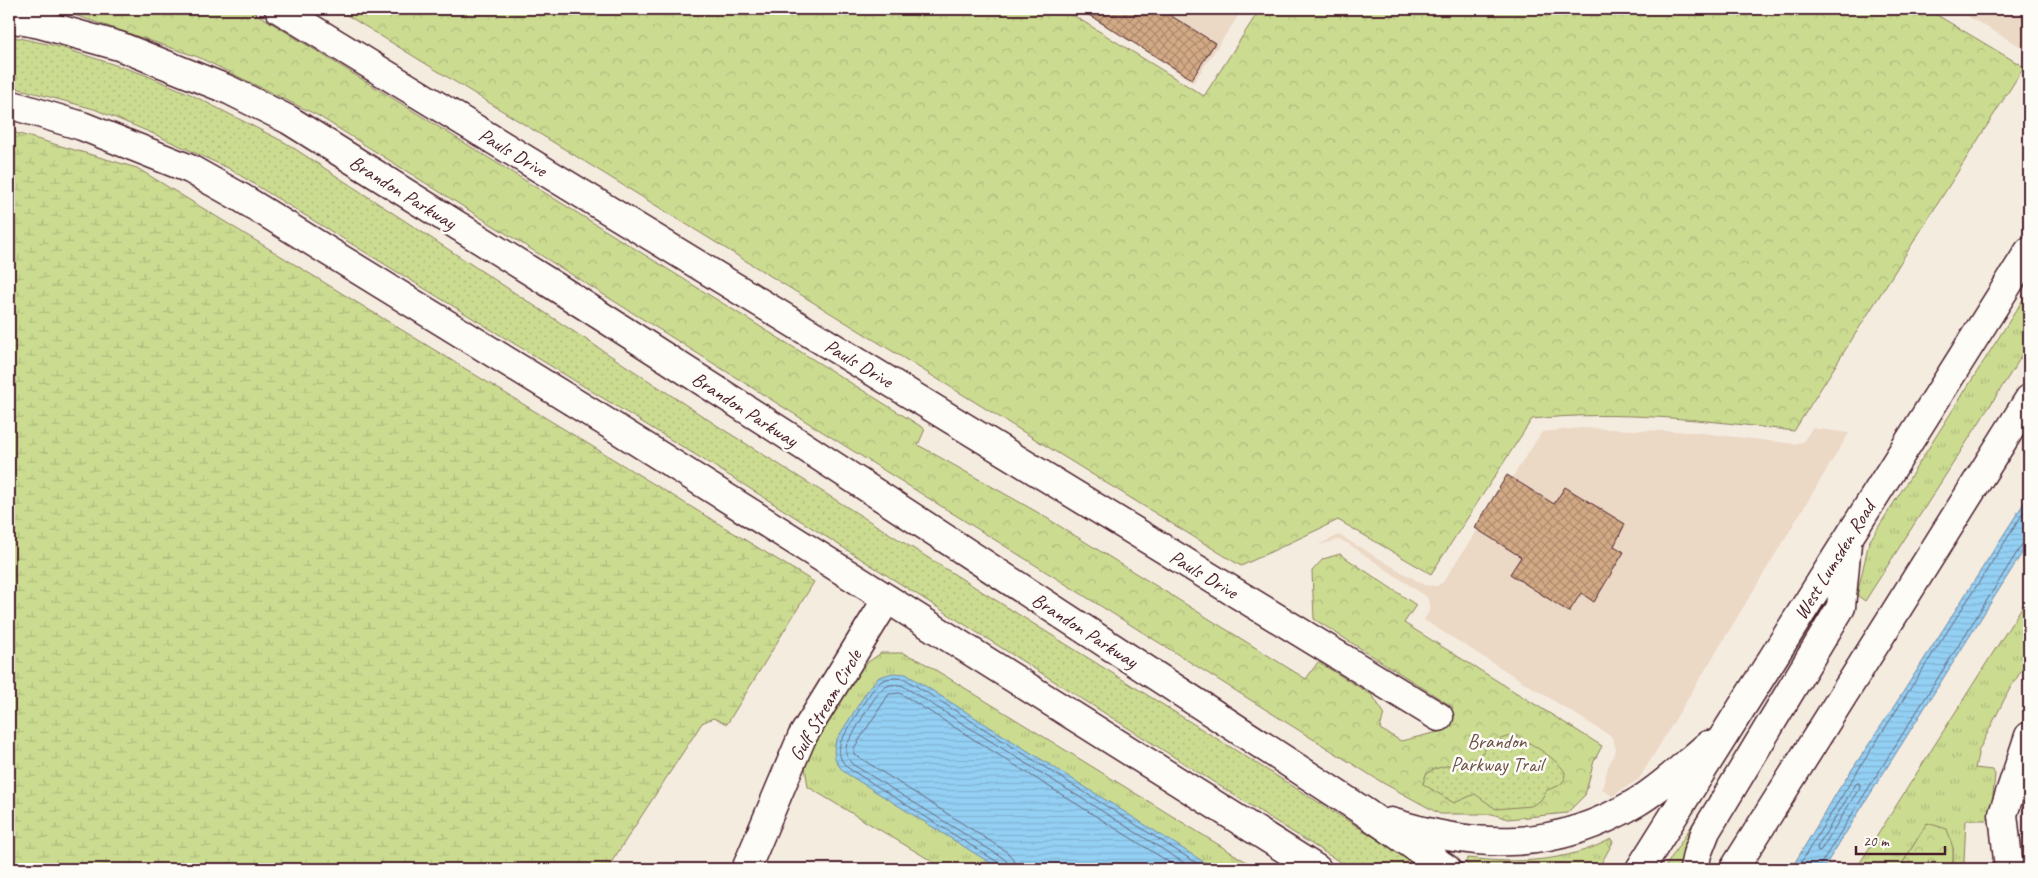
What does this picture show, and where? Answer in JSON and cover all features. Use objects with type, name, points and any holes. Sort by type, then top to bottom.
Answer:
[{"type":"main road","name":"Pauls Drive","points":[[279,9],[1439,717]]},
{"type":"main road","name":"Brandon Parkway","points":[[9,18],[40,24],[137,52],[229,90],[289,120],[556,287],[776,428],[1366,813],[1447,869]]},
{"type":"main road","points":[[9,104],[91,129],[190,169],[240,197],[614,427],[1317,869]]},
{"type":"main road","name":"West Lumsden Road","points":[[1640,869],[2029,251]]},
{"type":"main road","points":[[1734,869],[2029,398]]},
{"type":"main road","points":[[1694,869],[1697,854],[1706,831],[1841,607],[1848,538]]},
{"type":"main road","name":"Gulf Stream Circle","points":[[746,869],[802,737],[887,599]]},
{"type":"main road","points":[[1366,813],[1434,834],[1473,840],[1529,841],[1561,835],[1598,822],[1638,801],[1728,728]]},
{"type":"main road","points":[[2009,869],[2003,814],[2029,736]]},
{"type":"shaded area","points":[[1085,9],[1243,9],[1193,83]]},
{"type":"shaded area","points":[[1955,9],[2029,9],[2029,54],[2025,49]]},
{"type":"shaded area","points":[[1580,428],[1694,432],[1794,444],[1803,442],[1812,428],[1849,433],[1639,779],[1612,796],[1602,789],[1608,767],[1616,749],[1612,737],[1424,620],[1430,609],[1427,597],[1347,543],[1339,540],[1318,545],[1339,535],[1424,585],[1437,586],[1443,582],[1542,432]]},
{"type":"green space","name":"Brandon Parkway Trail","points":[[57,9],[249,9],[925,429],[918,445],[1037,512],[1306,679],[1318,662],[1372,695],[1384,713],[1380,729],[1401,741],[1438,732],[1453,707],[1314,619],[1312,571],[1323,559],[1340,554],[1416,605],[1404,623],[1602,746],[1594,761],[1585,795],[1567,813],[1508,819],[1492,814],[1440,814],[1383,783],[317,115],[198,57]]},
{"type":"green space","points":[[337,9],[1063,9],[1204,96],[1260,9],[1927,9],[2024,67],[1794,431],[1696,420],[1630,416],[1565,416],[1532,419],[1431,574],[1338,520],[1241,566]]},
{"type":"green space","points":[[9,36],[57,46],[143,74],[188,93],[286,143],[724,430],[1425,869],[1351,869],[730,476],[228,168],[94,109],[9,86]]},
{"type":"green space","points":[[9,131],[137,168],[814,582],[727,724],[713,718],[702,723],[607,869],[9,869]]},
{"type":"green space","points":[[2029,290],[2029,333],[2023,354],[1865,601],[1857,595],[1869,542]]},
{"type":"green space","points":[[2029,596],[2029,658],[2008,692],[1979,750],[1975,768],[1992,770],[1995,774],[1991,815],[1987,820],[1966,820],[1965,869],[1953,869],[1953,848],[1927,823],[1899,869],[1856,869]]},
{"type":"green space","points":[[881,653],[903,653],[921,661],[1258,869],[945,869],[808,787],[805,767],[808,750],[855,675],[864,665]]},
{"type":"green space","points":[[1514,735],[1550,757],[1565,773],[1564,781],[1558,786],[1547,790],[1540,801],[1531,806],[1496,809],[1475,794],[1454,803],[1423,784],[1426,774],[1434,769],[1478,758],[1493,742]]},
{"type":"green space","points":[[1716,788],[1683,869],[1664,869],[1714,790]]},
{"type":"green space","points":[[1927,823],[1947,829],[1953,848],[1953,869],[1899,869]]},
{"type":"green space","points":[[1611,839],[1613,842],[1598,869],[1475,869],[1465,863],[1468,858],[1523,861],[1559,857],[1577,853]]},
{"type":"water","points":[[2029,495],[2029,542],[1823,869],[1791,869],[1839,789]]},
{"type":"water","points":[[893,673],[906,674],[1215,869],[1000,869],[844,772],[838,765],[834,753],[837,739],[869,688],[879,677]]},
{"type":"building","points":[[1079,9],[1160,9],[1215,43],[1192,79]]},
{"type":"building","points":[[1507,475],[1554,504],[1565,487],[1625,524],[1614,546],[1624,552],[1594,602],[1581,593],[1569,612],[1510,574],[1521,557],[1475,528]]}]
